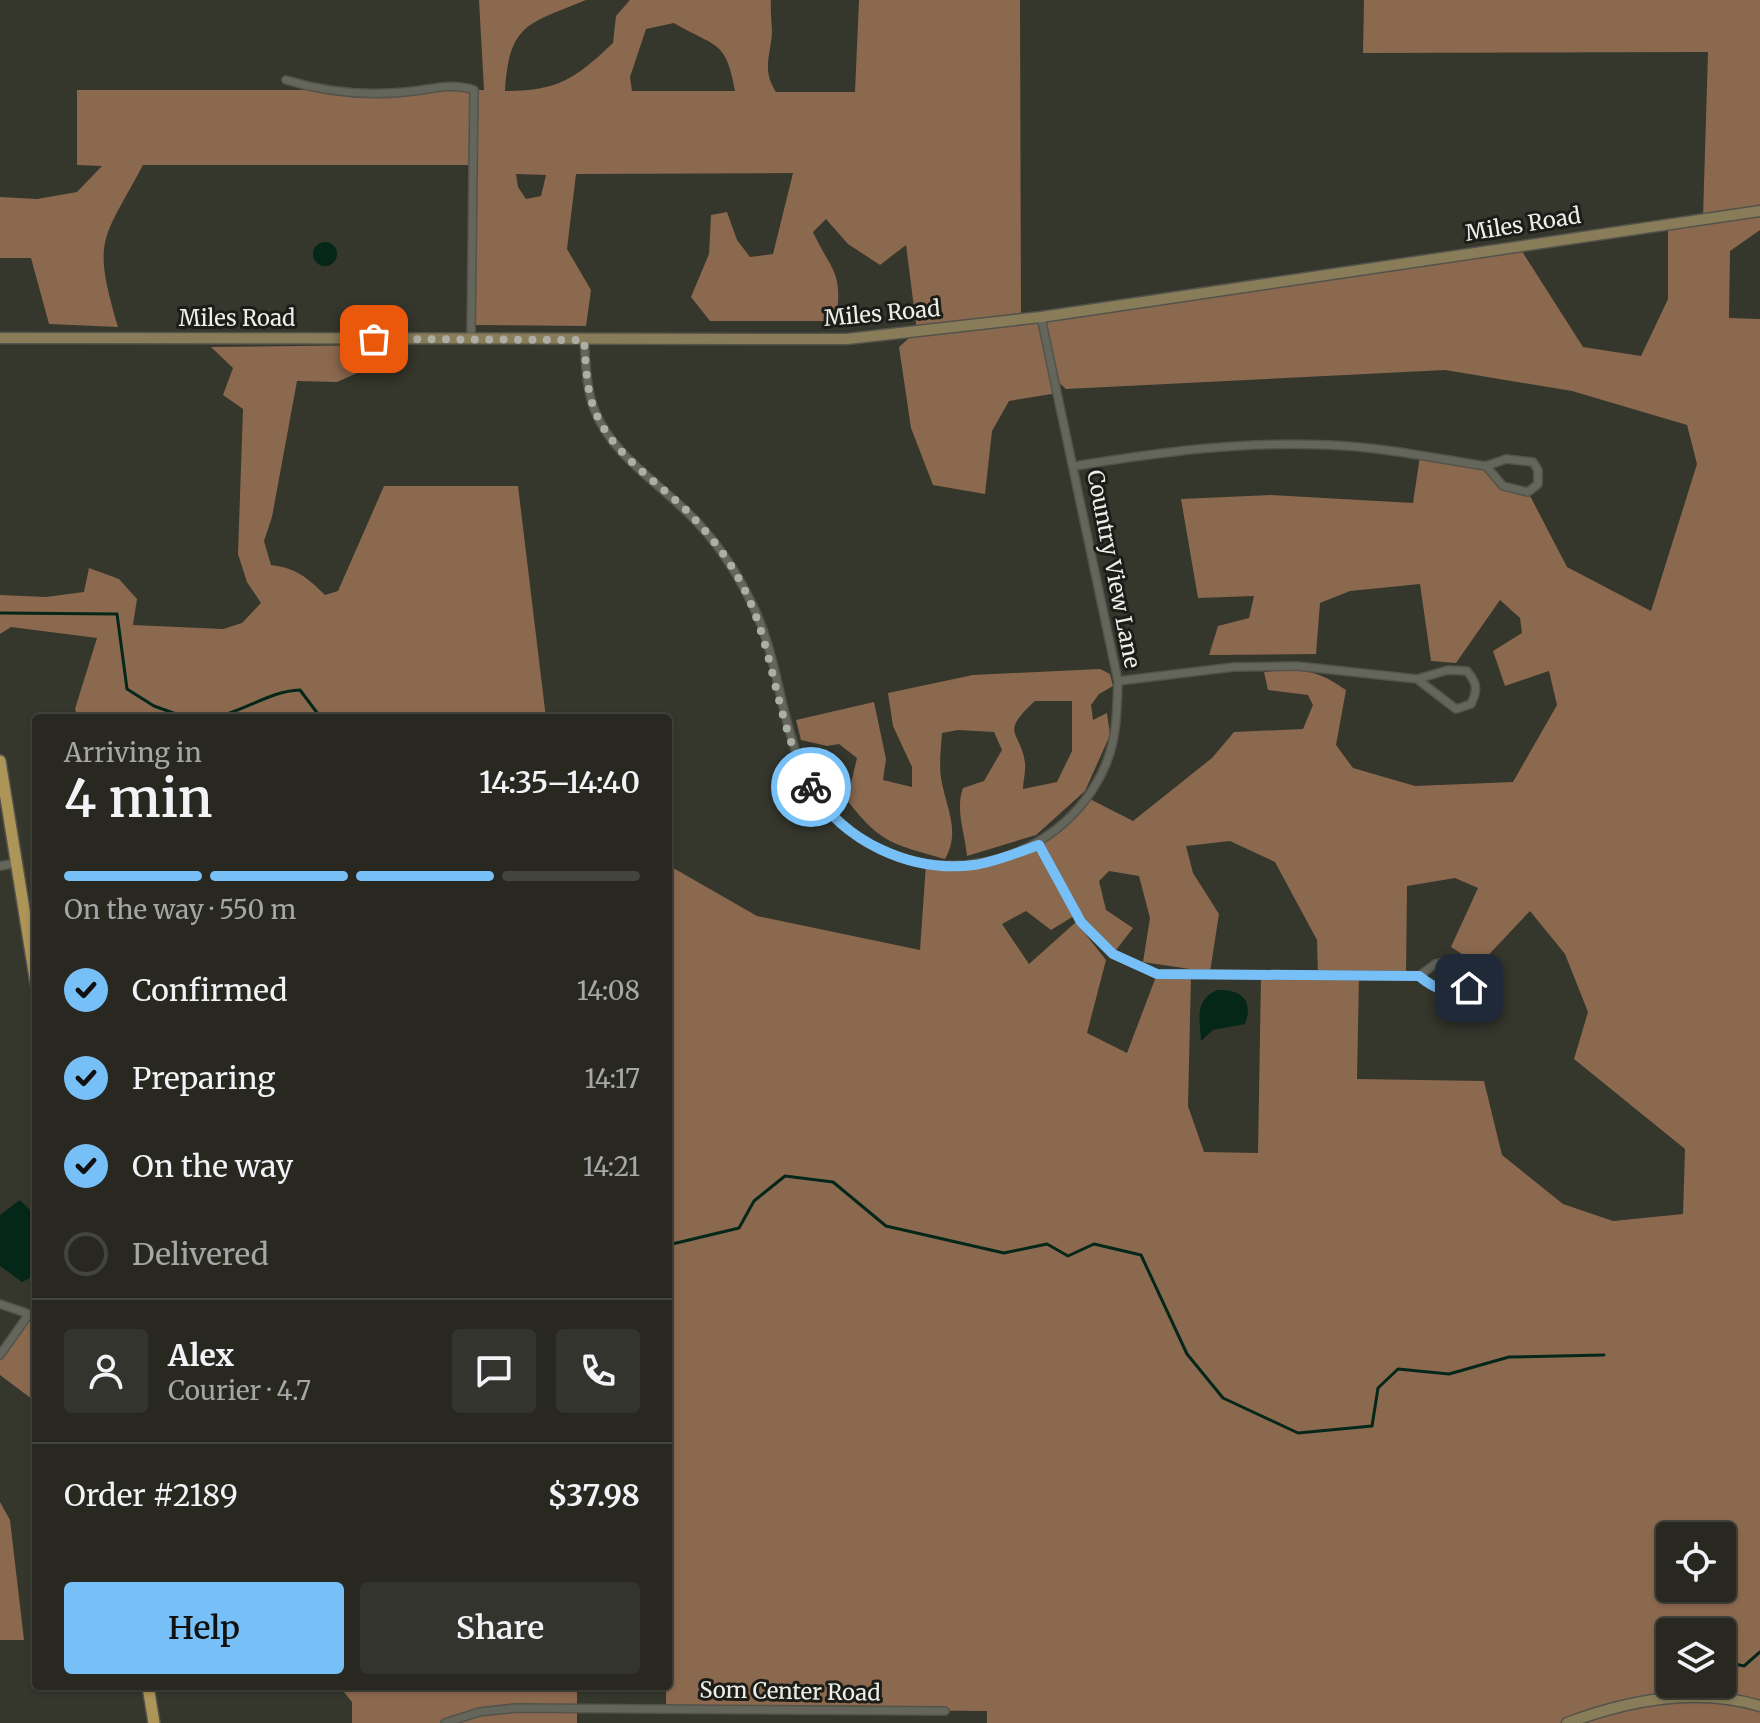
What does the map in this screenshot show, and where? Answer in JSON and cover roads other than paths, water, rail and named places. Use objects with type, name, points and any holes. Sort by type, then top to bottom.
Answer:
[{"type":"main road","name":"Miles Road","points":[[0,338],[847,339],[1041,317],[1760,211]]},
{"type":"main road","points":[[0,761],[32,960]]},
{"type":"main road","points":[[149,1690],[154,1723]]},
{"type":"main road","points":[[1567,1723],[1606,1709],[1659,1698],[1707,1698],[1760,1706]]},
{"type":"street","points":[[286,80],[327,92],[404,92],[461,86],[474,90],[471,339]]},
{"type":"street","name":"Country View Lane","points":[[584,340],[594,409],[608,437],[690,515],[723,553],[755,609],[774,669],[787,730],[800,767],[816,797],[860,838],[916,863],[946,868],[978,865],[1039,845],[1086,797],[1106,765],[1115,732],[1118,681],[1075,466],[1041,317]]},
{"type":"street","points":[[1075,466],[1174,449],[1274,444],[1381,449],[1486,466],[1506,459],[1533,462],[1538,470],[1538,484],[1528,492],[1515,491],[1503,486],[1486,466]]},
{"type":"street","points":[[1118,681],[1234,667],[1346,669],[1417,679],[1448,670],[1467,671],[1475,682],[1477,693],[1471,704],[1456,709],[1417,679]]},
{"type":"street","points":[[1039,845],[1081,922],[1113,954],[1157,974],[1419,976],[1435,964],[1455,960],[1468,965],[1472,975],[1469,988],[1456,992],[1435,989],[1419,976]]},
{"type":"street","points":[[0,866],[16,863]]},
{"type":"street","points":[[0,1304],[32,1314],[0,1355]]},
{"type":"street","name":"Som Center Road","points":[[445,1723],[479,1712],[516,1708],[945,1711]]},
{"type":"waterway","points":[[0,613],[117,614],[127,689],[154,706],[176,714]]},
{"type":"waterway","points":[[227,714],[277,694],[300,690],[318,714]]},
{"type":"waterway","points":[[672,1244],[739,1228],[754,1201],[785,1176],[833,1182],[886,1226],[1004,1253],[1047,1244],[1068,1256],[1094,1244],[1141,1255],[1187,1354],[1223,1398],[1298,1433],[1372,1426],[1378,1388],[1398,1369],[1449,1374],[1509,1357],[1604,1355]]},
{"type":"waterway","points":[[1736,1664],[1744,1666],[1760,1652]]}]
